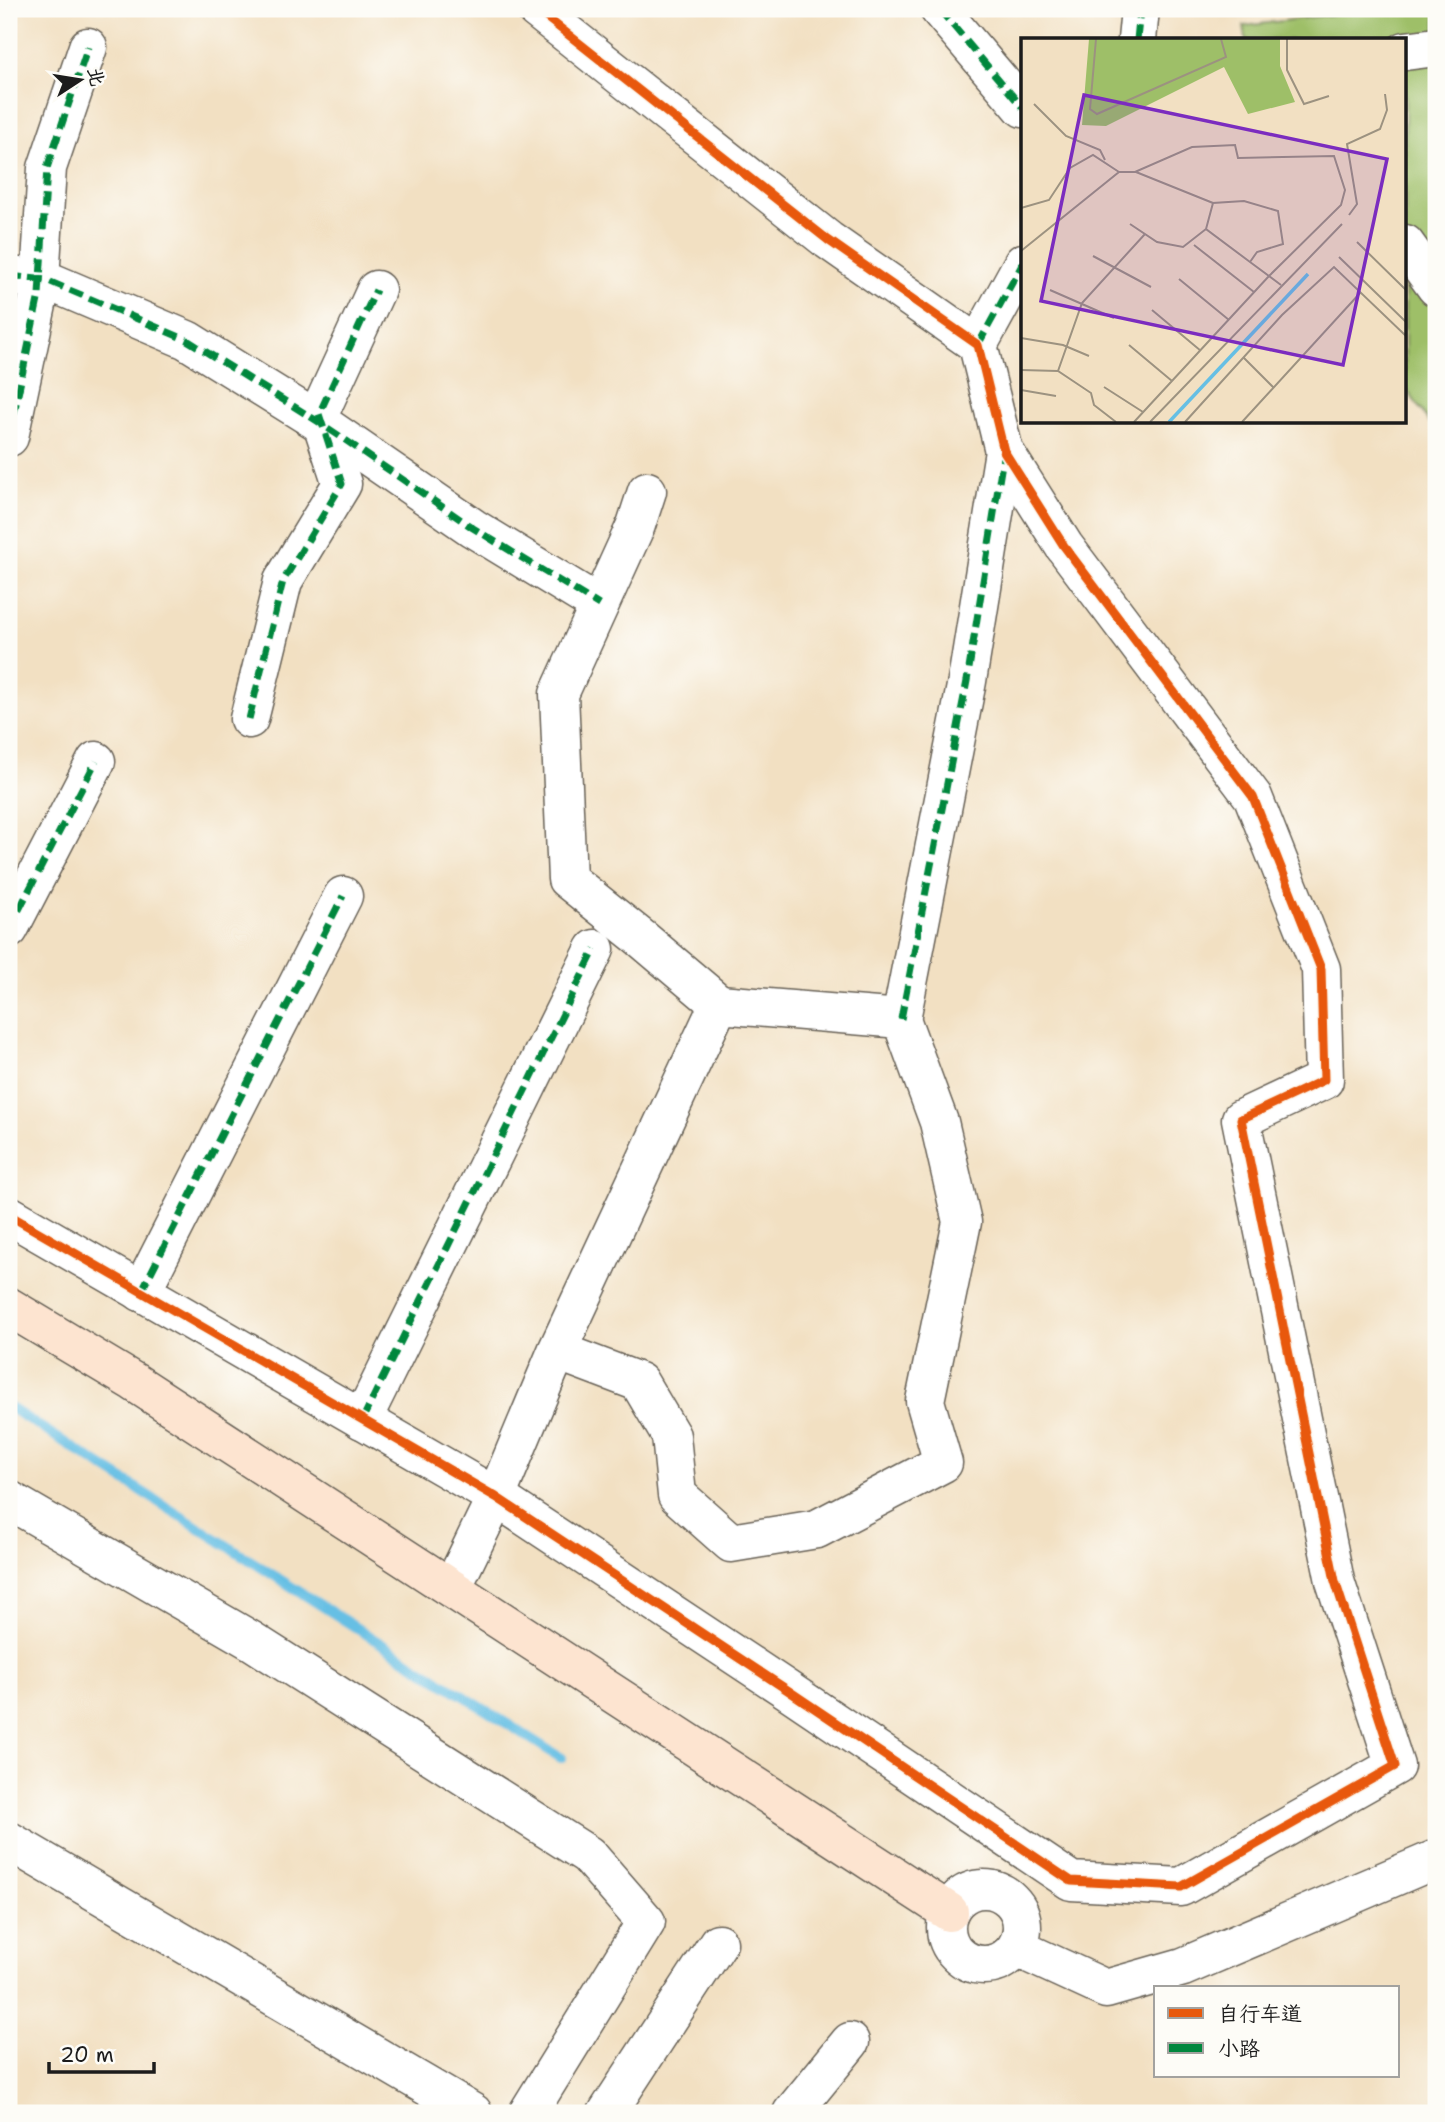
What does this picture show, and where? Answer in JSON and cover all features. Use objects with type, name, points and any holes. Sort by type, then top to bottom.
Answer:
[{"type":"street","points":[[9,1214],[496,1497],[1071,1881],[1181,1887],[1395,1766],[1335,1581],[1241,1119],[1324,1080],[1321,969],[1253,797],[1064,546],[1004,451],[978,345],[828,240],[536,9]]},
{"type":"street","points":[[939,9],[1021,106]]},
{"type":"street","points":[[1137,38],[1140,9]]},
{"type":"street","points":[[9,437],[39,295],[47,167],[88,47]]},
{"type":"street","points":[[1406,51],[1436,47]]},
{"type":"street","points":[[1406,245],[1436,288]]},
{"type":"street","points":[[978,345],[1021,267]]},
{"type":"street","points":[[9,276],[47,280],[187,340],[322,424],[473,528],[599,605]]},
{"type":"street","points":[[249,719],[283,581],[342,484],[319,414],[376,290]]},
{"type":"street","points":[[557,1351],[639,1382],[671,1436],[677,1495],[731,1544],[817,1529],[943,1463],[925,1401],[962,1222],[939,1122],[901,1019],[967,681],[1004,451]]},
{"type":"street","points":[[647,491],[636,525],[559,694],[567,879],[719,1004],[901,1019]]},
{"type":"street","points":[[9,929],[96,761]]},
{"type":"street","points":[[141,1292],[343,896]]},
{"type":"street","points":[[362,1420],[595,949]]},
{"type":"street","points":[[452,1588],[496,1497],[557,1351],[719,1004]]},
{"type":"street","points":[[9,1307],[134,1382],[949,1912]]},
{"type":"street","points":[[9,1500],[252,1641],[588,1855],[638,1913],[646,1923],[528,2113]]},
{"type":"street","points":[[9,1841],[473,2113]]},
{"type":"street","points":[[1017,1948],[1106,1989],[1183,1967],[1436,1859]]},
{"type":"street","points":[[978,1889],[1003,1893],[1020,1911],[1022,1937],[1017,1948],[1009,1958],[997,1964],[972,1964],[961,1958],[952,1949],[947,1937],[949,1912],[956,1901],[965,1893],[978,1889]]},
{"type":"street","points":[[607,2113],[718,1942]]},
{"type":"street","points":[[792,2113],[850,2042]]},
{"type":"green space","points":[[1376,9],[1436,9],[1436,432],[1406,388],[1406,38],[1246,38],[1244,26]]},
{"type":"waterway","points":[[9,1407],[561,1758]]},
{"type":"marked path","points":[[939,9],[1021,106]]},
{"type":"marked path","points":[[1137,38],[1140,9]]},
{"type":"marked path","points":[[9,437],[39,295],[47,168],[88,47]]},
{"type":"marked path","points":[[978,345],[1021,267]]},
{"type":"marked path","points":[[9,276],[46,280],[187,340],[322,424],[473,528],[599,605]]},
{"type":"marked path","points":[[249,719],[283,581],[342,484],[319,414],[376,290]]},
{"type":"marked path","points":[[901,1019],[967,681],[1004,451]]},
{"type":"marked path","points":[[9,929],[96,761]]},
{"type":"marked path","points":[[141,1292],[343,896]]},
{"type":"marked path","points":[[362,1420],[595,949]]},
{"type":"cycle path","points":[[9,1215],[496,1497],[1071,1881],[1181,1887],[1395,1766],[1335,1581],[1241,1119],[1324,1080],[1321,969],[1253,797],[1064,546],[1004,451],[978,345],[828,240],[536,9]]}]
